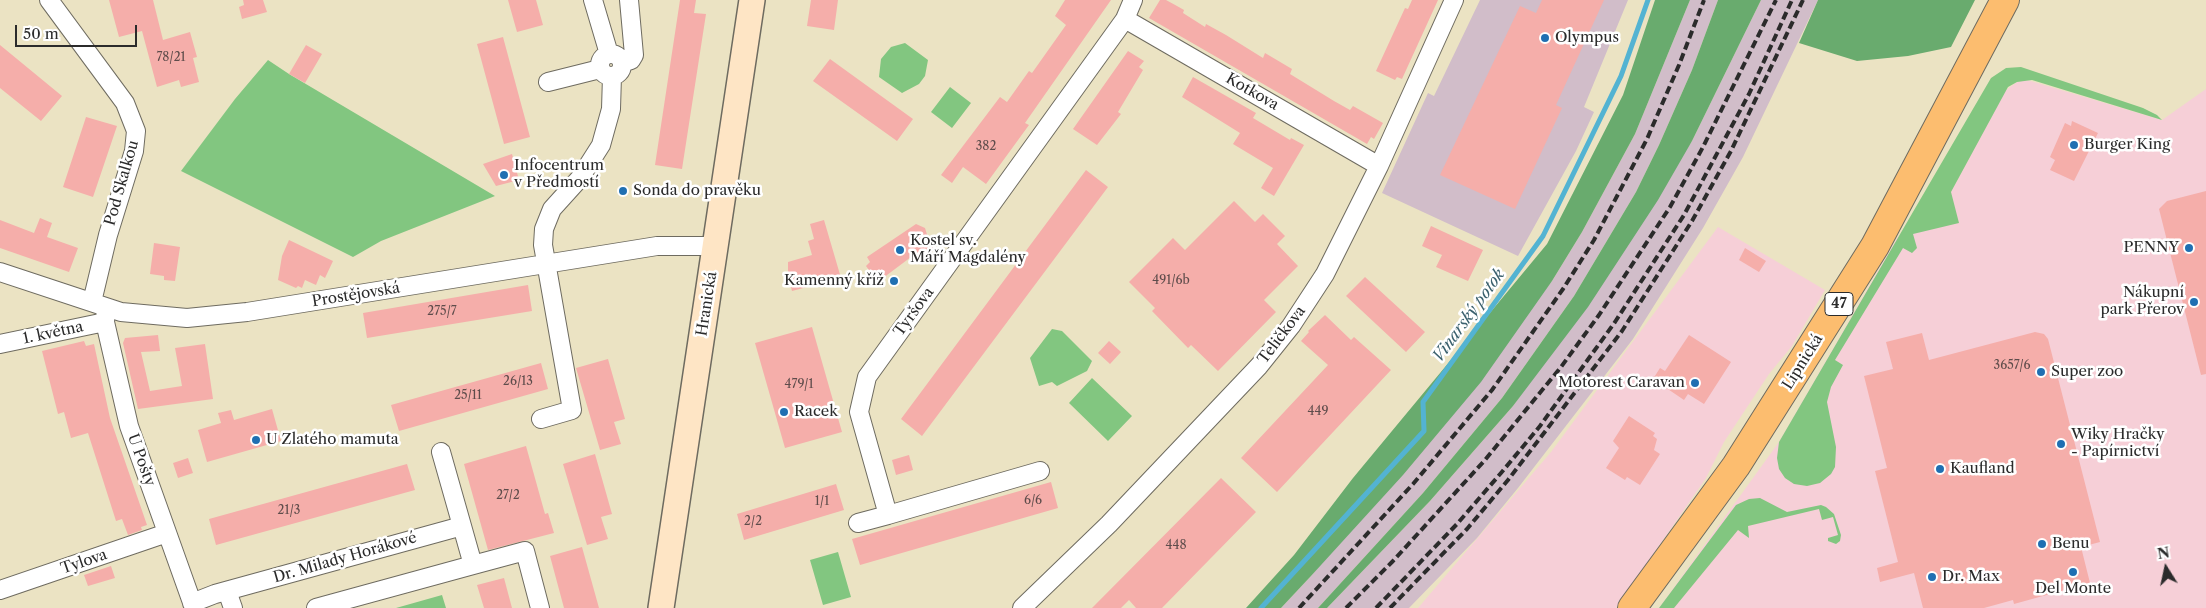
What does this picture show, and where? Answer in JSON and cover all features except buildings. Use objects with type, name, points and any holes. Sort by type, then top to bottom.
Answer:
[{"type":"main road","name":"Hranická","points":[[661,608],[752,0]]},
{"type":"main road","name":"Lipnická","points":[[1632,608],[1736,466],[1875,246],[2005,0]]},
{"type":"street","name":"Pod Skalkou","points":[[49,0],[124,103],[136,131],[135,145],[108,236],[101,310]]},
{"type":"street","points":[[541,419],[572,410],[543,239],[546,222],[552,209],[580,178],[601,145],[611,110],[611,66],[593,0]]},
{"type":"street","points":[[548,82],[631,60],[635,50],[630,0]]},
{"type":"street","name":"Tyršova","points":[[888,515],[859,412],[867,377],[1125,19],[1134,0]]},
{"type":"street","name":"Teličkova","points":[[1022,608],[1109,524],[1275,347],[1325,274],[1379,166],[1454,0]]},
{"type":"street","name":"Kotkova","points":[[1125,19],[1379,166]]},
{"type":"street","name":"Prostějovská","points":[[0,272],[101,310],[146,316],[207,317],[657,246],[716,246]]},
{"type":"street","name":"1. května","points":[[0,344],[101,310]]},
{"type":"street","name":"U Pošty","points":[[101,310],[129,426],[193,605]]},
{"type":"street","points":[[441,452],[473,565]]},
{"type":"street","points":[[858,523],[1040,471]]},
{"type":"street","name":"Dr. Milady Horákové","points":[[193,605],[230,600],[462,526]]},
{"type":"street","name":"Tylova","points":[[0,590],[168,533]]},
{"type":"street","points":[[316,608],[525,551],[540,608]]},
{"type":"shaded area","name":"Olympus","points":[[1480,0],[1628,0],[1584,107],[1594,112],[1576,151],[1518,256],[1382,193],[1428,93],[1434,96]]},
{"type":"shaded area","points":[[1690,0],[1718,0],[1692,70],[1659,145],[1636,192],[1574,296],[1502,398],[1423,493],[1318,608],[1281,608],[1311,576],[1552,281],[1582,232],[1635,134]]},
{"type":"shaded area","points":[[1761,0],[1818,0],[1743,157],[1703,228],[1633,339],[1477,538],[1409,608],[1327,608],[1430,501],[1513,406],[1692,141]]},
{"type":"shaded area","points":[[2027,80],[2162,120],[2206,89],[2206,608],[1659,608],[1779,442],[1897,238],[1951,192],[2005,91],[2017,82]]},
{"type":"shaded area","points":[[1718,227],[1825,290],[1792,346],[1769,374],[1724,442],[1706,478],[1616,608],[1418,608],[1551,452]]},
{"type":"green space","points":[[1655,0],[1690,0],[1635,134],[1582,232],[1552,281],[1481,382],[1403,475],[1311,576],[1281,608],[1246,608],[1294,555],[1353,478],[1547,244],[1623,95]]},
{"type":"green space","points":[[1718,0],[1761,0],[1692,141],[1658,200],[1588,307],[1513,406],[1430,501],[1327,608],[1318,608],[1423,493],[1502,398],[1574,296],[1636,192],[1659,145],[1692,70]]},
{"type":"green space","points":[[1818,0],[1975,0],[1951,47],[1908,56],[1857,61],[1799,43]]},
{"type":"green space","points":[[905,43],[928,60],[925,76],[919,84],[902,93],[879,77],[881,59],[891,47]]},
{"type":"green space","points":[[268,60],[495,196],[381,241],[353,257],[181,171],[235,99]]},
{"type":"green space","points":[[2021,67],[2143,108],[2157,115],[2162,120],[2032,80],[2017,82],[2008,87],[1951,192],[1959,223],[1913,234],[1917,248],[1912,253],[1903,248],[1835,360],[1843,365],[1831,387],[1827,402],[1836,447],[1835,467],[1831,474],[1820,483],[1807,486],[1794,484],[1785,478],[1779,469],[1777,458],[1779,442],[1991,78],[2006,68]]},
{"type":"green space","points":[[950,87],[971,103],[952,128],[931,112]]},
{"type":"green space","points":[[1052,329],[1062,331],[1092,361],[1087,371],[1057,386],[1052,382],[1039,386],[1030,358]]},
{"type":"green space","points":[[1092,378],[1132,416],[1108,441],[1069,403]]},
{"type":"green space","points":[[1760,498],[1787,512],[1821,505],[1826,507],[1834,514],[1841,535],[1840,541],[1836,544],[1828,541],[1828,538],[1838,535],[1833,517],[1822,520],[1819,509],[1748,526],[1749,538],[1738,530],[1674,608],[1659,608],[1736,505],[1749,499]]},
{"type":"green space","points":[[838,552],[851,597],[823,605],[810,560]]},
{"type":"green space","points":[[442,595],[446,608],[396,608]]},
{"type":"waterway","name":"Vinarský potok","points":[[1261,608],[1424,431],[1423,402],[1543,236],[1621,76],[1648,0]]},
{"type":"railway","points":[[1299,608],[1413,484],[1492,390],[1563,289],[1594,240],[1647,139],[1679,65],[1704,0]]},
{"type":"railway","points":[[1346,608],[1393,561],[1485,460],[1561,367],[1599,315],[1670,207],[1703,147],[1776,0]]},
{"type":"railway","points":[[1376,608],[1457,524],[1501,473],[1540,426],[1615,322],[1684,215],[1749,94],[1792,0]]},
{"type":"railway","points":[[1390,608],[1467,529],[1508,480],[1622,331],[1692,221],[1731,151],[1803,0]]},
{"type":"place","name":"Olympus","points":[[1545,38]]},
{"type":"place","name":"Burger King","points":[[2074,145]]},
{"type":"place","name":"Infocentrum v Předmostí","points":[[504,175]]},
{"type":"place","name":"Sonda do pravěku","points":[[623,191]]},
{"type":"place","name":"PENNY","points":[[2189,248]]},
{"type":"place","name":"Kostel sv. Máří Magdalény","points":[[900,250]]},
{"type":"place","name":"Kamenný kříž","points":[[894,281]]},
{"type":"place","name":"Nákupní park Přerov","points":[[2194,302]]},
{"type":"place","name":"Super zoo","points":[[2041,372]]},
{"type":"place","name":"Motorest Caravan","points":[[1695,383]]},
{"type":"place","name":"Racek","points":[[784,412]]},
{"type":"place","name":"U Zlatého mamuta","points":[[256,440]]},
{"type":"place","name":"Wiky Hračky - Papírnictví","points":[[2061,444]]},
{"type":"place","name":"Kaufland","points":[[1940,469]]},
{"type":"place","name":"Benu","points":[[2042,544]]},
{"type":"place","name":"Del Monte","points":[[2073,572]]},
{"type":"place","name":"Dr. Max","points":[[1932,577]]}]
